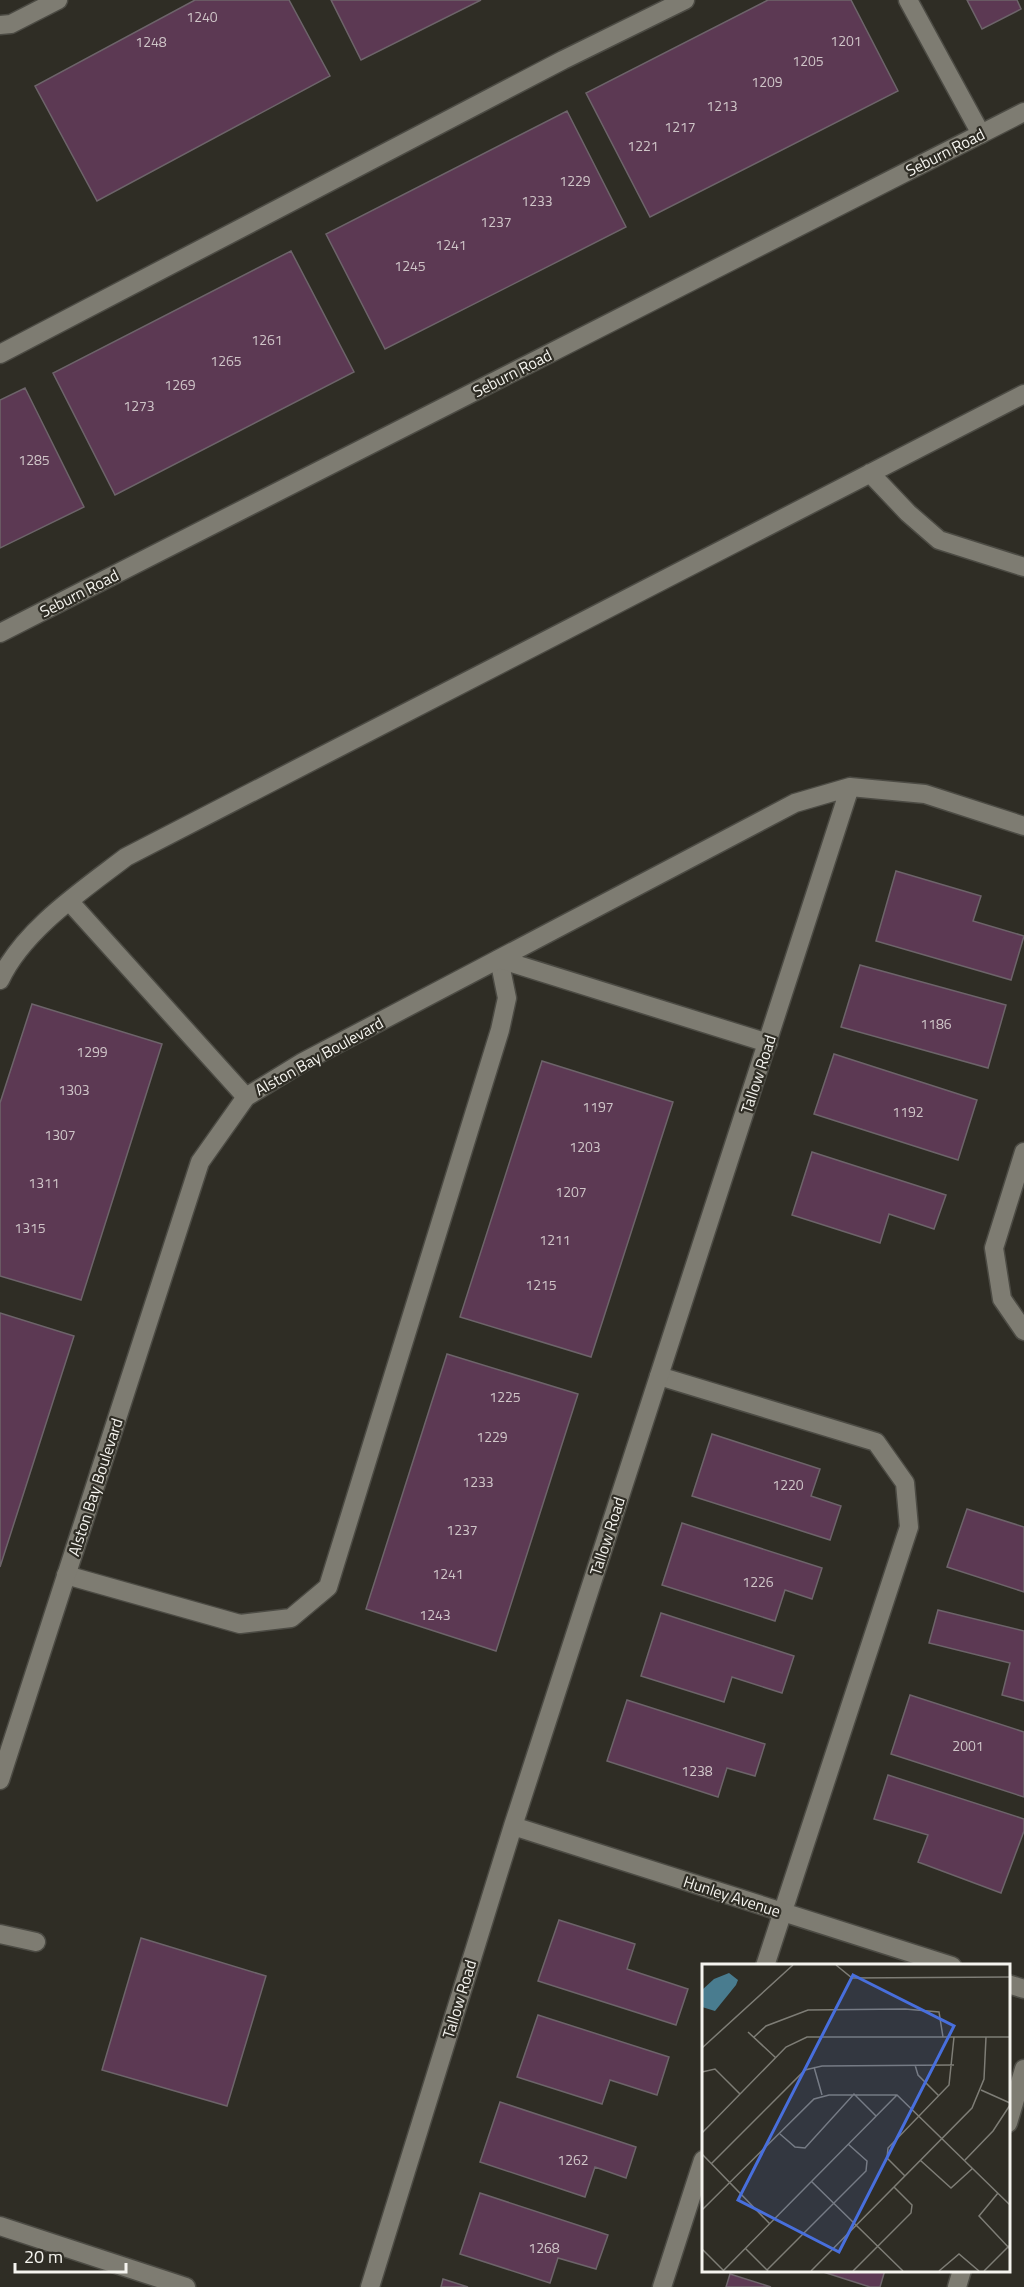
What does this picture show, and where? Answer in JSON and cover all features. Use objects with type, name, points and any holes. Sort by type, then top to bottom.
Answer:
[{"type":"street","points":[[0,25],[11,24],[58,0]]},
{"type":"street","points":[[0,354],[563,60],[685,0]]},
{"type":"street","points":[[908,0],[981,134]]},
{"type":"street","name":"Seburn Road","points":[[0,633],[1024,112]]},
{"type":"street","points":[[0,980],[9,961],[69,901],[126,857],[1024,394]]},
{"type":"street","points":[[870,473],[908,513],[939,540],[1024,567]]},
{"type":"street","name":"Alston Bay Boulevard","points":[[0,1780],[200,1162],[246,1097],[303,1062],[795,803],[850,787],[925,794],[1024,826]]},
{"type":"street","name":"Tallow Road","points":[[370,2287],[513,1826],[850,787]]},
{"type":"street","points":[[69,901],[246,1097]]},
{"type":"street","points":[[66,1575],[240,1624],[291,1618],[328,1587],[501,1030],[507,998],[499,959],[768,1043]]},
{"type":"street","points":[[1024,1152],[994,1248],[1002,1299],[1024,1331]]},
{"type":"street","points":[[659,1376],[876,1442],[905,1483],[909,1527],[766,1964]]},
{"type":"street","name":"Hunley Avenue","points":[[513,1826],[946,1964]]},
{"type":"street","points":[[0,1934],[36,1942]]},
{"type":"street","points":[[1009,1984],[1024,1989]]},
{"type":"street","points":[[1009,2120],[1024,2069]]},
{"type":"street","points":[[662,2287],[702,2163]]},
{"type":"street","points":[[0,2226],[186,2287]]},
{"type":"street","points":[[957,2287],[963,2272]]},
{"type":"building","points":[[195,0],[289,0],[330,76],[97,201],[35,86]]},
{"type":"building","points":[[331,0],[481,0],[361,60]]},
{"type":"building","points":[[768,0],[851,0],[898,91],[650,217],[586,93]]},
{"type":"building","points":[[967,0],[1017,0],[1021,9],[982,29]]},
{"type":"building","points":[[567,111],[626,227],[385,349],[326,234]]},
{"type":"building","points":[[291,251],[354,372],[115,495],[53,373]]},
{"type":"building","points":[[25,388],[84,507],[0,548],[0,400]]},
{"type":"building","points":[[896,871],[981,896],[973,921],[1024,936],[1011,980],[876,941]]},
{"type":"building","points":[[860,965],[1006,1005],[988,1068],[841,1027]]},
{"type":"building","points":[[32,1004],[162,1044],[81,1300],[0,1276],[0,1103]]},
{"type":"building","points":[[834,1054],[977,1100],[958,1160],[814,1114]]},
{"type":"building","points":[[542,1061],[673,1102],[591,1357],[460,1317]]},
{"type":"building","points":[[812,1152],[946,1195],[934,1229],[889,1214],[880,1243],[792,1215]]},
{"type":"building","points":[[0,1313],[74,1336],[0,1567]]},
{"type":"building","points":[[447,1354],[578,1394],[496,1651],[366,1609]]},
{"type":"building","points":[[712,1434],[820,1469],[811,1496],[841,1506],[830,1540],[692,1496]]},
{"type":"building","points":[[967,1509],[1024,1527],[1024,1592],[947,1567]]},
{"type":"building","points":[[682,1523],[822,1568],[812,1599],[785,1590],[775,1621],[662,1585]]},
{"type":"building","points":[[938,1610],[1024,1631],[1024,1701],[1002,1695],[1010,1663],[929,1643]]},
{"type":"building","points":[[661,1613],[794,1656],[782,1693],[732,1677],[724,1702],[641,1676]]},
{"type":"building","points":[[910,1695],[1024,1732],[1024,1797],[891,1754]]},
{"type":"building","points":[[627,1700],[765,1744],[755,1776],[727,1768],[718,1797],[607,1761]]},
{"type":"building","points":[[888,1775],[1024,1819],[1024,1831],[1001,1893],[918,1862],[928,1835],[874,1819]]},
{"type":"building","points":[[559,1920],[635,1944],[627,1969],[688,1989],[676,2025],[538,1981]]},
{"type":"building","points":[[141,1938],[266,1976],[227,2106],[102,2070]]},
{"type":"building","points":[[538,2015],[669,2057],[657,2095],[610,2080],[602,2104],[517,2077]]},
{"type":"building","points":[[500,2102],[636,2147],[626,2178],[595,2167],[585,2197],[480,2162]]},
{"type":"building","points":[[480,2193],[608,2235],[596,2269],[558,2258],[550,2283],[460,2254]]},
{"type":"building","points":[[823,2272],[884,2272],[880,2287],[870,2287]]},
{"type":"building","points":[[730,2274],[771,2287],[726,2287]]},
{"type":"building","points":[[443,2279],[468,2287],[441,2287]]}]
